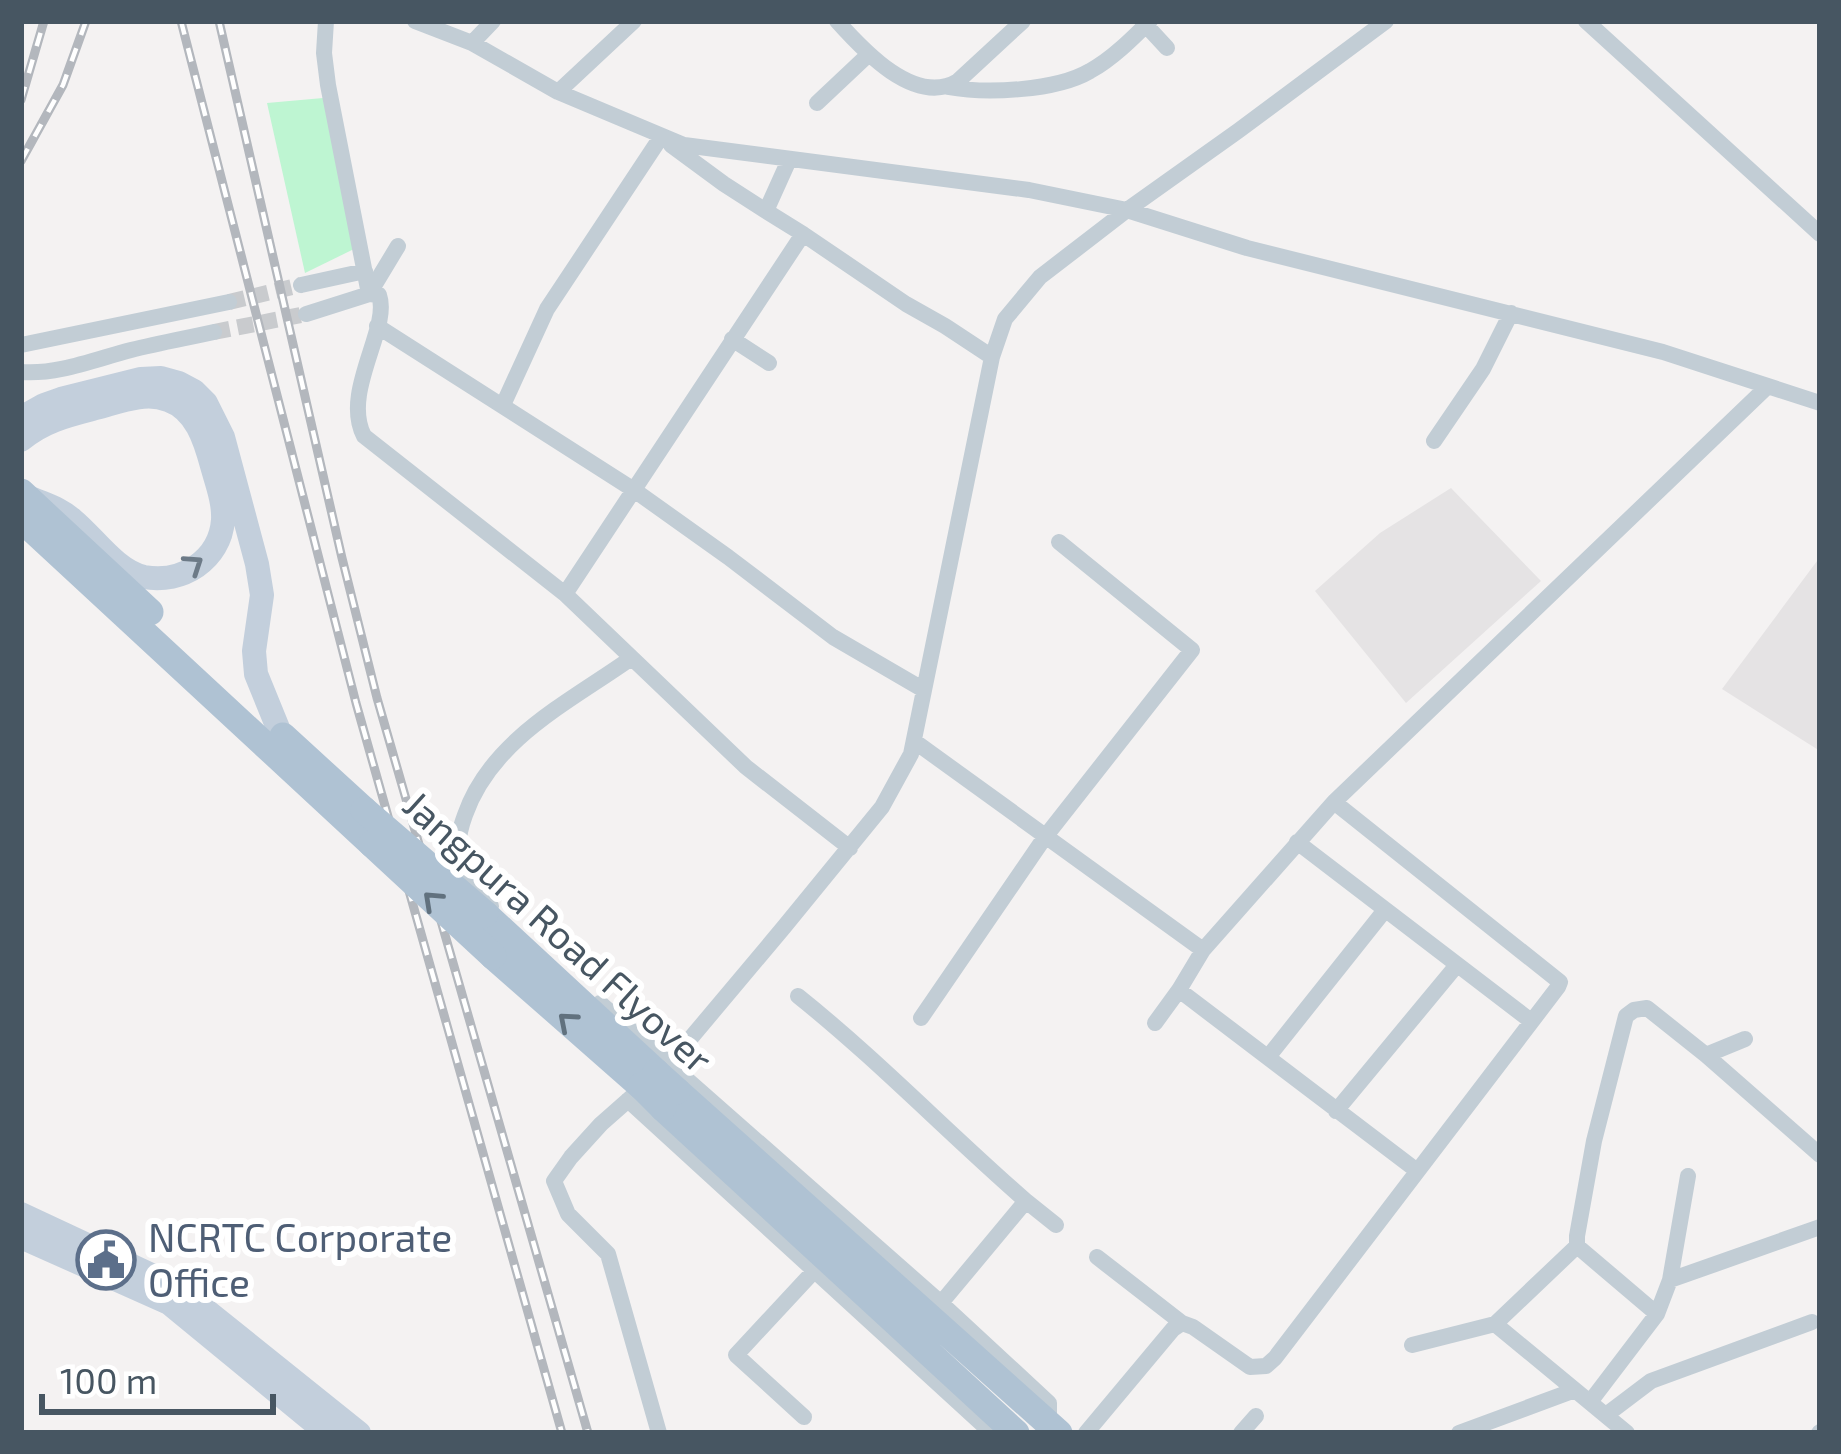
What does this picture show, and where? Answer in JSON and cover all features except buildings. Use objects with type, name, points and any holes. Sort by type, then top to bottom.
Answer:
[{"type":"main road","points":[[21,418],[62,399],[161,378],[205,440],[222,500],[223,523],[217,545],[205,561],[185,574],[140,576],[122,566],[59,509],[22,502]]},
{"type":"main road","points":[[21,440],[41,425],[136,398],[194,391],[206,403],[223,437],[257,564],[262,595],[254,651],[256,674],[280,733]]},
{"type":"main road","name":"Jangpura Road Flyover","points":[[22,502],[485,914],[1027,1427]]},
{"type":"main road","name":"Jangpura Road Flyover","points":[[22,502],[493,956],[1027,1427]]},
{"type":"main road","points":[[21,1214],[194,1297],[358,1433]]},
{"type":"main road","points":[[21,1237],[169,1304],[327,1433]]},
{"type":"street","points":[[326,21],[328,85],[369,294]]},
{"type":"street","points":[[416,21],[472,43],[558,92],[684,145],[1029,190],[1127,209],[1246,248],[1663,352],[1820,403]]},
{"type":"street","points":[[472,43],[492,21]]},
{"type":"street","points":[[558,92],[634,21]]},
{"type":"street","points":[[837,21],[868,56],[917,86],[982,92],[1076,77],[1104,61],[1146,22],[1167,48]]},
{"type":"street","points":[[948,87],[1023,21]]},
{"type":"street","points":[[659,1433],[608,1254],[568,1214],[554,1181],[586,1140],[669,1064],[850,848],[882,807],[911,754],[992,357],[1006,319],[1040,277],[1386,21]]},
{"type":"street","points":[[1586,21],[1820,234]]},
{"type":"street","points":[[817,103],[868,56]]},
{"type":"street","points":[[661,137],[724,184],[992,357]]},
{"type":"street","points":[[503,405],[547,309],[661,137]]},
{"type":"street","points":[[766,211],[789,160]]},
{"type":"street","points":[[565,594],[803,233]]},
{"type":"street","points":[[369,294],[398,246]]},
{"type":"street","points":[[301,285],[364,271]]},
{"type":"street","points":[[306,314],[379,295],[357,416],[364,436],[565,594],[770,789],[850,848]]},
{"type":"street","points":[[21,344],[230,302]]},
{"type":"street","points":[[1435,441],[1483,368],[1510,313]]},
{"type":"street","points":[[377,326],[634,490],[833,637],[924,690]]},
{"type":"street","points":[[21,372],[55,370],[214,332]]},
{"type":"street","points":[[732,339],[769,363]]},
{"type":"street","points":[[1155,1023],[1203,950],[1334,802],[1768,386]]},
{"type":"street","points":[[921,1018],[1045,837],[1192,650],[1059,542]]},
{"type":"street","points":[[628,1100],[814,1271],[1027,1427],[1049,1403],[489,904],[464,869],[458,849],[460,831],[484,774],[541,721],[630,659]]},
{"type":"street","points":[[914,740],[1203,950]]},
{"type":"street","points":[[1097,1256],[1183,1323],[1250,1367],[1266,1366],[1558,987],[1555,978],[1334,802]]},
{"type":"street","points":[[1297,842],[1531,1021]]},
{"type":"street","points":[[1268,1057],[1384,910]]},
{"type":"street","points":[[1336,1111],[1457,965]]},
{"type":"street","points":[[1179,991],[1416,1170]]},
{"type":"street","points":[[798,996],[835,1025],[966,1150],[1056,1225]]},
{"type":"street","points":[[1412,1345],[1495,1324],[1577,1246],[1594,1142],[1626,1016],[1634,1010],[1647,1008],[1820,1155]]},
{"type":"street","points":[[1706,1055],[1744,1039]]},
{"type":"street","points":[[1590,1402],[1657,1314],[1670,1280],[1688,1176]]},
{"type":"street","points":[[941,1303],[1026,1201]]},
{"type":"street","points":[[1670,1280],[1820,1228]]},
{"type":"street","points":[[1577,1246],[1657,1314]]},
{"type":"street","points":[[804,1417],[736,1355],[814,1271]]},
{"type":"street","points":[[1606,1415],[1651,1381],[1812,1322]]},
{"type":"street","points":[[1086,1433],[1172,1329],[1183,1323]]},
{"type":"street","points":[[1495,1324],[1627,1433]]},
{"type":"street","points":[[1460,1433],[1575,1390]]},
{"type":"street","points":[[1241,1433],[1256,1416]]},
{"type":"shaded area","points":[[1451,488],[1541,581],[1406,703],[1315,591],[1380,533]]},
{"type":"shaded area","points":[[1820,557],[1820,751],[1722,689]]},
{"type":"green space","points":[[323,98],[354,249],[305,273],[267,103]]},
{"type":"tunnel","points":[[229,302],[301,285]]},
{"type":"tunnel","points":[[214,332],[306,314]]},
{"type":"railway","points":[[21,100],[44,21]]},
{"type":"railway","points":[[21,161],[63,85],[86,21]]},
{"type":"railway","points":[[181,21],[356,703],[562,1433]]},
{"type":"railway","points":[[219,21],[377,698],[588,1433]]},
{"type":"place","name":"NCRTC Corporate Office","points":[[106,1260]]}]
